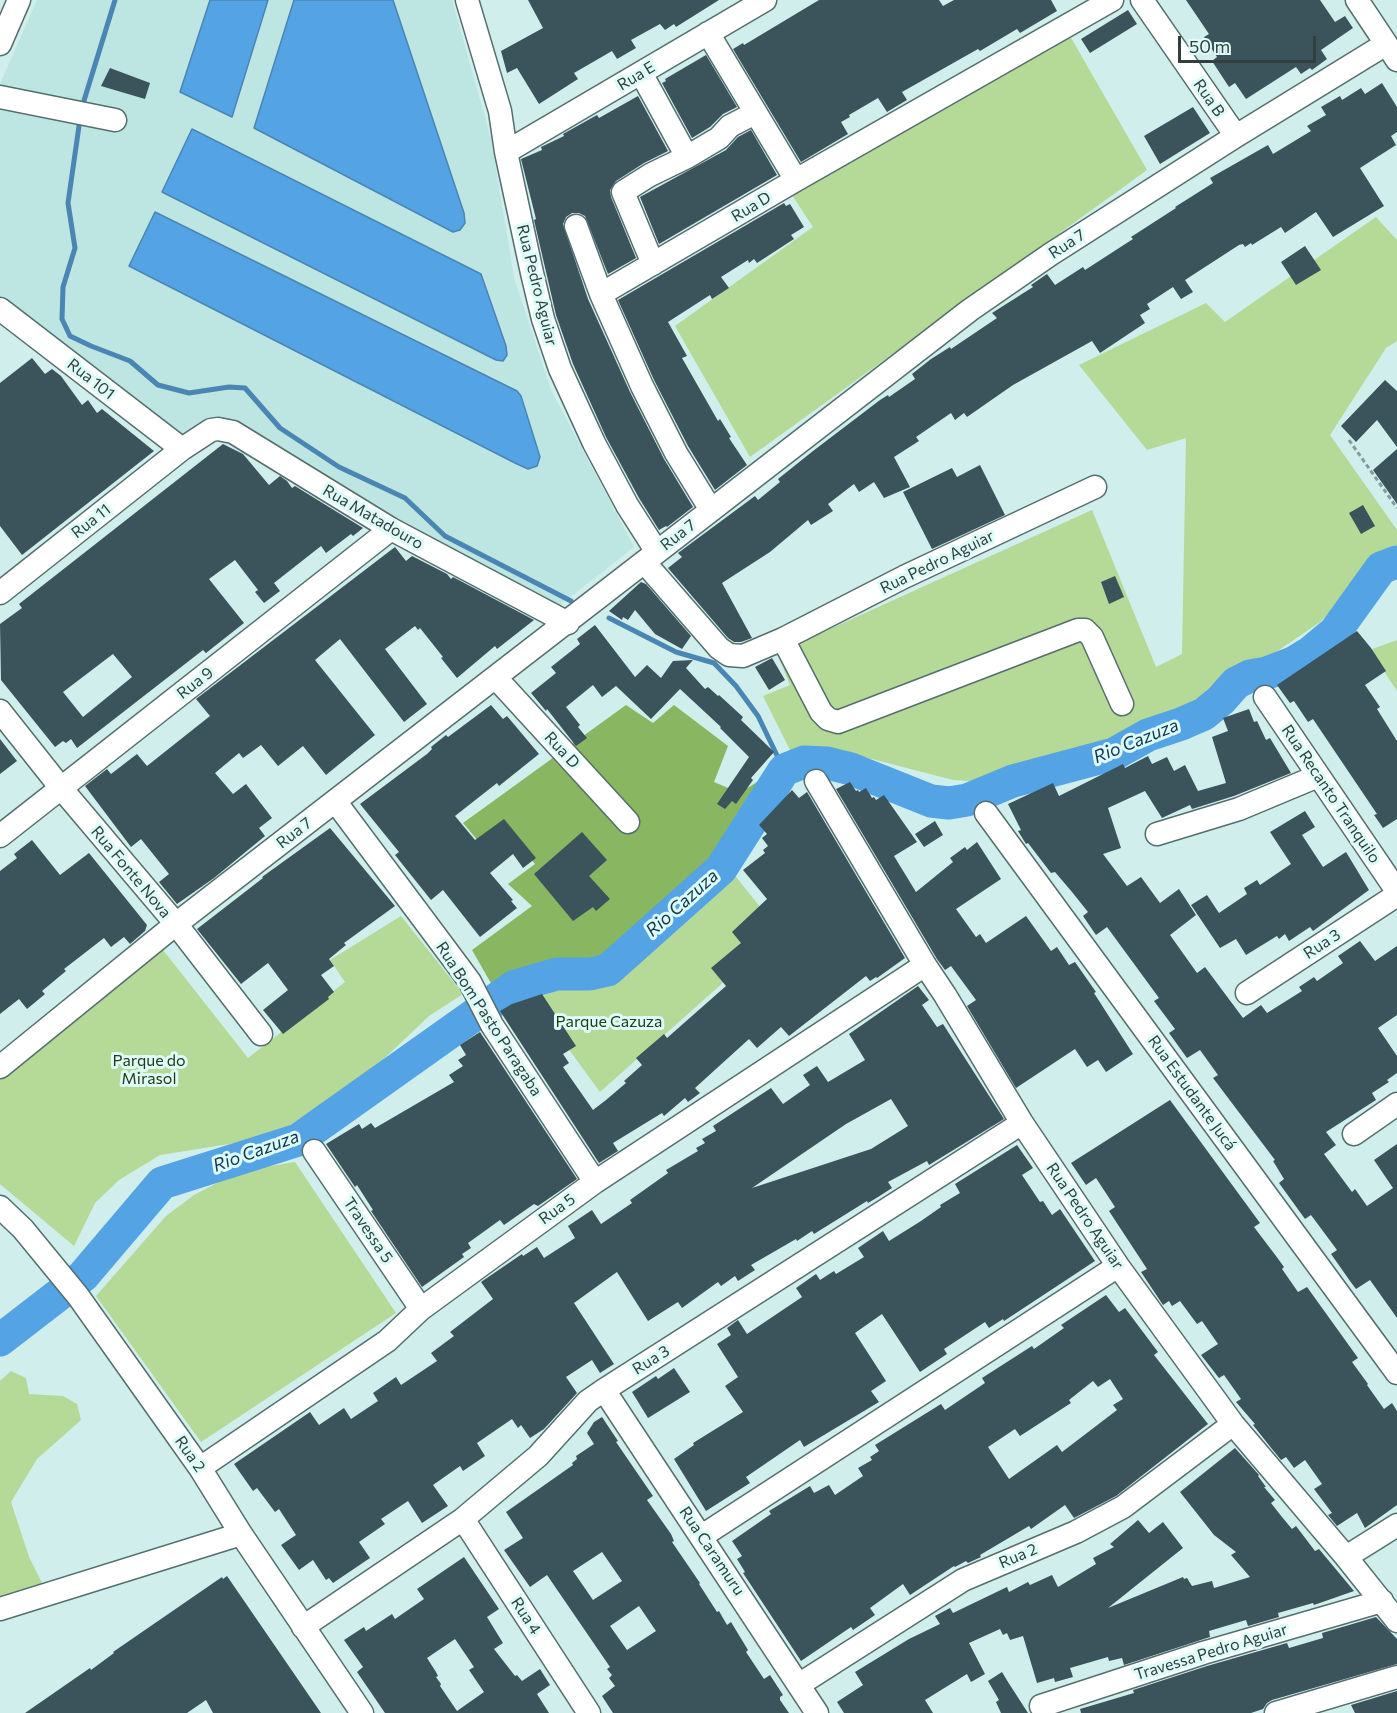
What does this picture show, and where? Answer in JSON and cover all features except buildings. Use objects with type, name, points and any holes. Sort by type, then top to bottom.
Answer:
[{"type":"street","points":[[0,44],[19,0]]},
{"type":"street","name":"Rua Pedro Aguiar","points":[[467,0],[500,111],[506,152],[543,318],[560,369],[651,558],[719,648],[729,655],[743,656],[783,639],[904,577],[1095,487]]},
{"type":"street","name":"Rua E","points":[[506,152],[765,0]]},
{"type":"street","name":"Rua D","points":[[601,294],[1112,0]]},
{"type":"street","name":"Rua B","points":[[1142,0],[1236,136]]},
{"type":"street","points":[[1357,0],[1391,52]]},
{"type":"street","points":[[708,33],[796,180]]},
{"type":"street","name":"Rua 7","points":[[0,1067],[176,924],[970,310],[1051,254],[1236,136],[1391,52]]},
{"type":"street","points":[[641,73],[687,157]]},
{"type":"street","points":[[0,97],[115,120]]},
{"type":"street","points":[[653,264],[623,192],[719,138],[730,126],[755,113]]},
{"type":"street","points":[[576,226],[601,294],[642,386],[676,453],[711,510]]},
{"type":"street","name":"Rua 101","points":[[0,309],[182,449]]},
{"type":"street","name":"Rua Matadouro","points":[[182,449],[210,430],[233,432],[391,529],[568,623]]},
{"type":"street","name":"Rua 11","points":[[4,583],[182,449]]},
{"type":"street","name":"Rua 9","points":[[0,836],[391,529]]},
{"type":"street","points":[[783,639],[821,712],[828,719],[838,722],[1078,630],[1085,630],[1092,637],[1122,704]]},
{"type":"street","name":"Rua D","points":[[496,678],[628,822]]},
{"type":"street","name":"Rua Recanto Tranquilo","points":[[1265,697],[1397,893]]},
{"type":"street","name":"Rua Fonte Nova","points":[[0,711],[61,788],[176,924],[261,1034]]},
{"type":"street","points":[[1157,834],[1239,809],[1318,776]]},
{"type":"street","name":"Rua Pedro Aguiar","points":[[816,781],[1022,1123],[1118,1266],[1233,1424],[1397,1621]]},
{"type":"street","name":"Rua Bom Pasto Paragaba","points":[[335,801],[470,982],[492,1025],[595,1182]]},
{"type":"street","name":"Rua Estudante Jucá","points":[[986,813],[1397,1373]]},
{"type":"street","name":"Rua 3","points":[[1247,993],[1397,893]]},
{"type":"street","name":"Rua 5","points":[[200,1468],[387,1341],[421,1309],[595,1182],[925,965]]},
{"type":"street","points":[[1354,1134],[1397,1104]]},
{"type":"street","name":"Rua 3","points":[[303,1627],[463,1519],[538,1456],[588,1401],[604,1389],[1022,1123]]},
{"type":"street","name":"Travessa 5","points":[[314,1151],[421,1309]]},
{"type":"street","name":"Rua 2","points":[[0,1207],[23,1229],[78,1296],[200,1468],[241,1534],[362,1713]]},
{"type":"street","points":[[702,1536],[1118,1266]]},
{"type":"street","name":"Rua Caramuru","points":[[604,1389],[817,1713]]},
{"type":"street","name":"Rua 2","points":[[800,1684],[963,1580],[1076,1532],[1123,1507],[1233,1424]]},
{"type":"street","name":"Rua 4","points":[[463,1519],[589,1713]]},
{"type":"street","points":[[1346,1557],[1397,1525]]},
{"type":"street","points":[[0,1610],[241,1534]]},
{"type":"street","name":"Travessa Pedro Aguiar","points":[[1041,1706],[1203,1653],[1382,1601]]},
{"type":"street","points":[[1276,1713],[1336,1705],[1397,1677]]},
{"type":"path","points":[[1349,440],[1397,508]]},
{"type":"shaded area","points":[[37,0],[452,0],[491,139],[514,278],[551,390],[634,547],[559,606],[389,523],[216,422],[177,436],[0,296],[0,84]]},
{"type":"green space","points":[[1070,36],[1147,170],[750,457],[675,326],[813,227],[792,195]]},
{"type":"green space","points":[[1376,217],[1397,240],[1397,341],[1386,348],[1330,435],[1397,530],[1397,546],[1375,557],[1345,598],[1320,622],[1219,691],[1086,752],[986,782],[953,780],[853,754],[793,756],[763,696],[790,685],[777,653],[1092,510],[1156,667],[1182,654],[1186,438],[1147,450],[1079,365],[1206,303],[1225,322]]},
{"type":"green space","points":[[1397,640],[1397,691],[1370,650]]},
{"type":"green space","points":[[626,705],[653,723],[674,705],[728,746],[714,782],[740,793],[769,774],[700,876],[617,951],[544,985],[496,992],[472,950],[532,906],[508,884],[535,864],[501,825],[479,842],[463,823]]},
{"type":"green space","name":"Parque Cazuza","points":[[729,868],[780,932],[600,1092],[532,999],[610,973]]},
{"type":"green space","name":"Parque do Mirasol","points":[[401,916],[463,994],[429,1016],[371,1071],[289,1126],[242,1142],[160,1155],[119,1180],[95,1203],[74,1246],[0,1184],[0,1079],[163,950],[248,1058],[345,982],[330,960]]},
{"type":"green space","points":[[295,1162],[396,1313],[201,1442],[96,1296],[166,1216],[194,1195],[240,1171]]},
{"type":"green space","points":[[11,1371],[26,1378],[29,1394],[63,1396],[77,1404],[81,1420],[37,1459],[11,1502],[29,1557],[44,1587],[0,1601],[0,1381]]},
{"type":"water","points":[[210,0],[268,0],[232,117],[180,92]]},
{"type":"water","points":[[294,0],[393,0],[464,213],[465,223],[460,230],[453,232],[254,128]]},
{"type":"water","points":[[192,129],[481,274],[506,346],[507,355],[503,361],[496,360],[162,192]]},
{"type":"water","points":[[155,212],[517,391],[521,396],[540,457],[537,466],[528,469],[515,463],[129,266]]},
{"type":"waterway","points":[[82,107],[115,0]]},
{"type":"waterway","points":[[80,119],[68,203],[75,248],[63,287],[62,319],[70,336],[130,361],[158,385],[189,393],[229,387],[245,388],[280,428],[339,467],[405,498],[445,536],[571,601]]},
{"type":"waterway","name":"Rio Cazuza","points":[[0,1340],[83,1276],[162,1183],[298,1140],[515,986],[557,974],[590,974],[608,970],[721,869],[784,770],[804,762],[827,763],[851,769],[931,801],[949,803],[967,800],[1013,781],[1114,754],[1148,735],[1204,714],[1236,683],[1250,676],[1267,673],[1293,663],[1311,652],[1335,632],[1381,568],[1397,562]]},
{"type":"waterway","points":[[609,618],[676,652],[714,663],[736,686],[758,716],[784,770]]}]
